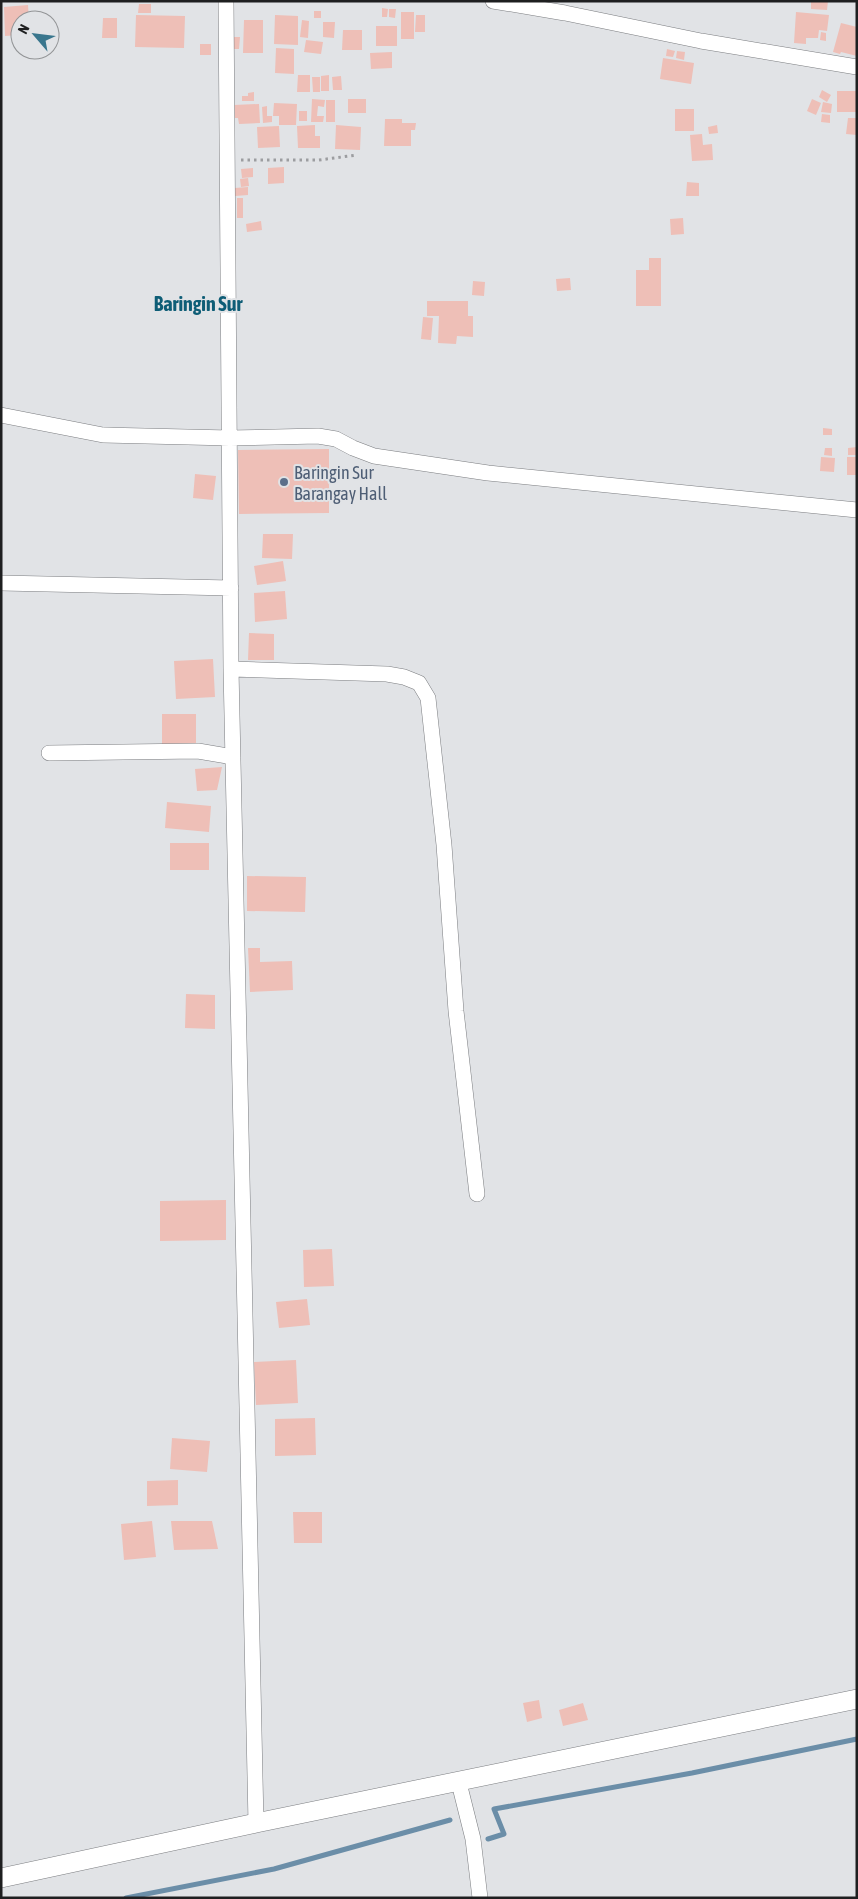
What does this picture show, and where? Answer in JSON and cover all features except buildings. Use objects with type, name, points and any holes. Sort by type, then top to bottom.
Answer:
[{"type":"street","points":[[226,1],[231,669],[256,1823]]},
{"type":"street","points":[[493,1],[565,13],[701,41],[857,67]]},
{"type":"street","points":[[1,415],[103,435],[230,438],[318,436],[336,439],[374,456],[488,473],[857,510]]},
{"type":"street","points":[[1,583],[231,588]]},
{"type":"street","points":[[231,669],[387,674],[419,682],[428,698],[444,845],[456,1011],[477,1194]]},
{"type":"street","points":[[49,753],[198,751],[233,757]]},
{"type":"street","points":[[1,1878],[256,1823],[459,1783],[857,1699]]},
{"type":"street","points":[[459,1783],[473,1839],[480,1898]]},
{"type":"path","points":[[228,160],[319,160],[357,155]]},
{"type":"waterway","points":[[488,1839],[504,1834],[494,1809],[692,1773],[857,1739]]},
{"type":"waterway","points":[[126,1898],[274,1869],[450,1820]]},
{"type":"place","name":"Baringin Sur Barangay Hall","points":[[284,482]]},
{"type":"district","name":"Baringin Sur","points":[[198,303]]}]
